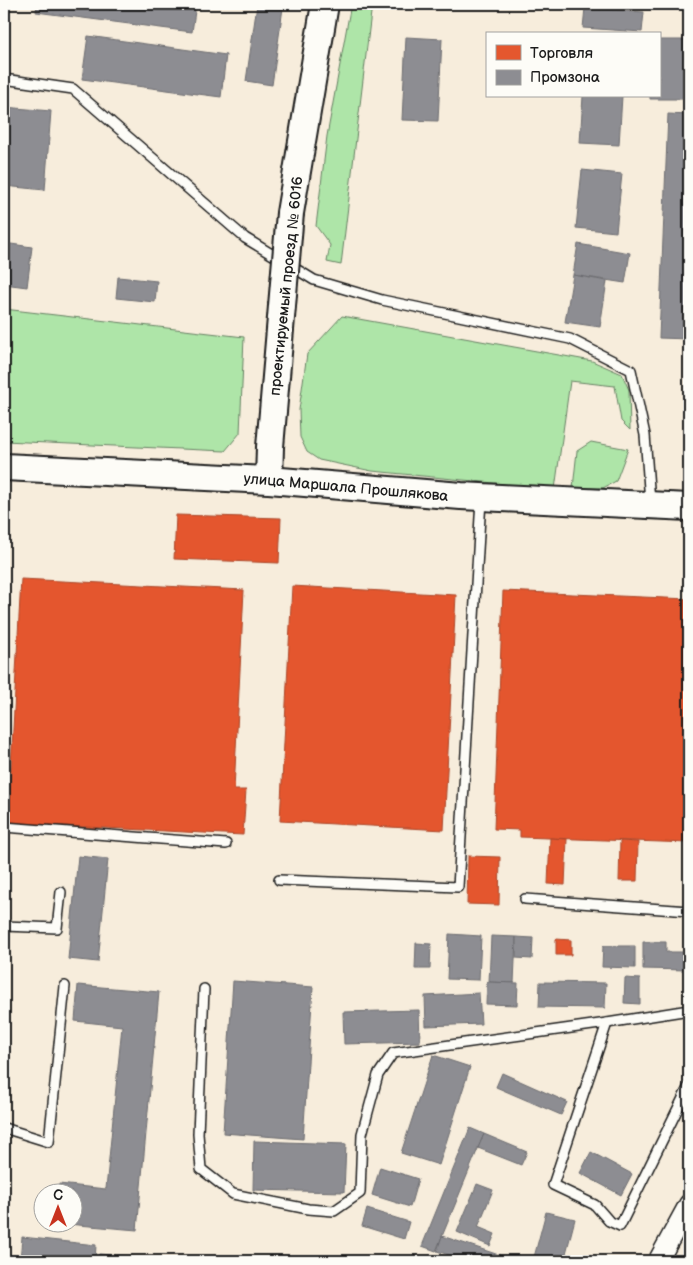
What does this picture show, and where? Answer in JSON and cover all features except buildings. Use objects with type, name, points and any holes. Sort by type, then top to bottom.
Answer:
[{"type":"main road","name":"проектируемый проезд № 6016","points":[[269,480],[270,447],[290,213],[325,4]]},
{"type":"main road","name":"улица Маршала Прошлякова","points":[[4,468],[269,480],[481,497],[689,507]]},
{"type":"street","points":[[658,1261],[689,1204]]},
{"type":"lane","points":[[4,80],[73,89],[245,238],[314,280],[382,300],[570,340],[631,370],[645,435],[651,505]]},
{"type":"lane","points":[[279,880],[458,887],[481,497]]},
{"type":"lane","points":[[4,827],[226,844]]},
{"type":"lane","points":[[4,926],[57,928],[61,892]]},
{"type":"lane","points":[[525,899],[689,911]]},
{"type":"lane","points":[[4,1128],[49,1142],[65,986]]},
{"type":"lane","points":[[204,989],[198,1134],[202,1169],[233,1194],[308,1209],[334,1211],[360,1193],[362,1134],[378,1075],[394,1053],[689,1010]]},
{"type":"lane","points":[[608,1023],[553,1184],[595,1205],[609,1221],[620,1226],[689,1086]]},
{"type":"green space","points":[[351,4],[372,4],[341,265],[327,262],[330,245],[316,226],[327,136]]},
{"type":"green space","points":[[4,309],[244,337],[240,433],[225,451],[4,441]]},
{"type":"green space","points":[[342,316],[592,361],[622,374],[629,390],[630,430],[621,421],[615,386],[570,381],[555,489],[372,471],[319,460],[307,452],[300,437],[299,410],[307,354]]},
{"type":"green space","points":[[591,442],[628,449],[616,481],[603,488],[573,488],[577,451]]}]
